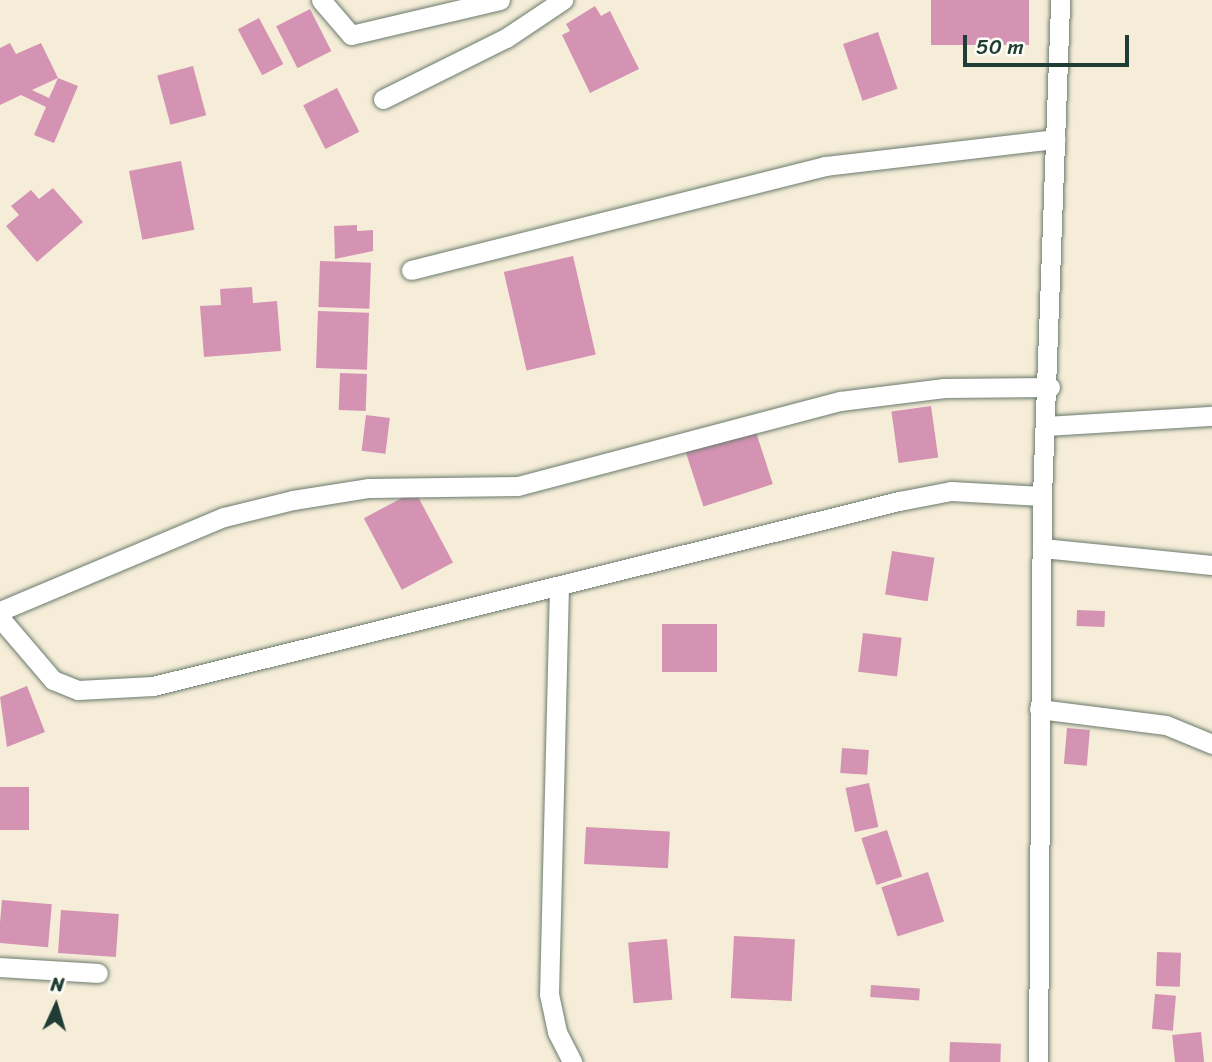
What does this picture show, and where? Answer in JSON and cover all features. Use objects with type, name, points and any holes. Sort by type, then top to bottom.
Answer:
[{"type":"street","points":[[321,0],[351,35],[500,0]]},
{"type":"street","points":[[383,99],[506,38],[563,0]]},
{"type":"street","points":[[1038,1062],[1042,496],[1050,387],[1060,0]]},
{"type":"street","points":[[411,270],[825,166],[1055,139]]},
{"type":"street","points":[[0,611],[225,517],[293,500],[369,488],[518,486],[840,401],[944,388],[1050,387]]},
{"type":"street","points":[[1047,426],[1212,416]]},
{"type":"street","points":[[0,618],[53,680],[108,691],[153,686],[912,498],[951,491],[1042,496]]},
{"type":"street","points":[[1042,548],[1212,565]]},
{"type":"street","points":[[559,586],[549,994],[556,1032],[572,1062]]},
{"type":"street","points":[[1039,709],[1167,725],[1212,744]]},
{"type":"street","points":[[0,967],[98,973]]},
{"type":"building","points":[[931,0],[1029,0],[1029,45],[931,45]]},
{"type":"building","points":[[595,6],[601,16],[610,11],[639,69],[590,93],[562,35],[570,31],[566,24]]},
{"type":"building","points":[[310,9],[331,51],[297,68],[276,26]]},
{"type":"building","points":[[259,18],[283,64],[262,75],[238,29]]},
{"type":"building","points":[[878,32],[898,89],[863,101],[843,44]]},
{"type":"building","points":[[10,43],[16,54],[41,43],[58,78],[78,86],[54,143],[34,135],[46,107],[21,95],[0,105],[0,48]],"holes":[[[58,78],[49,98],[32,90]]]},
{"type":"building","points":[[193,66],[206,115],[170,125],[157,76]]},
{"type":"building","points":[[337,88],[359,132],[325,149],[303,105]]},
{"type":"building","points":[[181,161],[194,230],[142,240],[129,171]]},
{"type":"building","points":[[53,188],[83,222],[37,262],[6,226],[19,215],[11,206],[31,190],[39,199]]},
{"type":"building","points":[[357,225],[357,231],[373,230],[373,251],[335,259],[334,226]]},
{"type":"building","points":[[573,256],[596,354],[527,370],[504,272]]},
{"type":"building","points":[[320,261],[371,263],[369,309],[318,307]]},
{"type":"building","points":[[252,287],[253,303],[277,301],[281,351],[204,357],[200,306],[221,305],[220,289]]},
{"type":"building","points":[[318,311],[369,313],[367,370],[316,368]]},
{"type":"building","points":[[340,373],[367,374],[366,411],[339,410]]},
{"type":"building","points":[[931,406],[938,457],[899,463],[891,412]]},
{"type":"building","points":[[366,415],[390,418],[385,454],[362,451]]},
{"type":"building","points":[[754,426],[773,484],[703,507],[685,449]]},
{"type":"building","points":[[415,491],[453,563],[402,590],[364,518]]},
{"type":"building","points":[[892,551],[934,558],[928,601],[885,594]]},
{"type":"building","points":[[1077,610],[1105,611],[1104,627],[1076,626]]},
{"type":"building","points":[[662,624],[717,624],[717,672],[662,672]]},
{"type":"building","points":[[863,633],[902,638],[897,676],[858,672]]},
{"type":"building","points":[[27,686],[45,732],[7,747],[0,697]]},
{"type":"building","points":[[1067,728],[1090,730],[1087,766],[1064,764]]},
{"type":"building","points":[[842,748],[869,750],[867,775],[840,773]]},
{"type":"building","points":[[869,783],[878,827],[855,832],[846,788]]},
{"type":"building","points":[[0,787],[29,787],[29,830],[0,830]]},
{"type":"building","points":[[586,827],[670,831],[668,868],[584,864]]},
{"type":"building","points":[[887,830],[902,877],[876,885],[861,838]]},
{"type":"building","points":[[928,872],[944,921],[897,937],[881,887]]},
{"type":"building","points":[[2,900],[52,904],[48,947],[0,943]]},
{"type":"building","points":[[61,910],[119,914],[116,957],[58,953]]},
{"type":"building","points":[[734,936],[795,939],[792,1001],[731,998]]},
{"type":"building","points":[[667,939],[672,1000],[633,1003],[628,942]]},
{"type":"building","points":[[1157,952],[1181,953],[1180,987],[1156,986]]},
{"type":"building","points":[[871,985],[920,988],[919,1000],[870,997]]},
{"type":"building","points":[[1155,994],[1176,996],[1173,1031],[1152,1029]]},
{"type":"building","points":[[1201,1032],[1204,1062],[1175,1062],[1172,1035]]},
{"type":"building","points":[[950,1042],[1001,1044],[1000,1062],[949,1062]]}]
